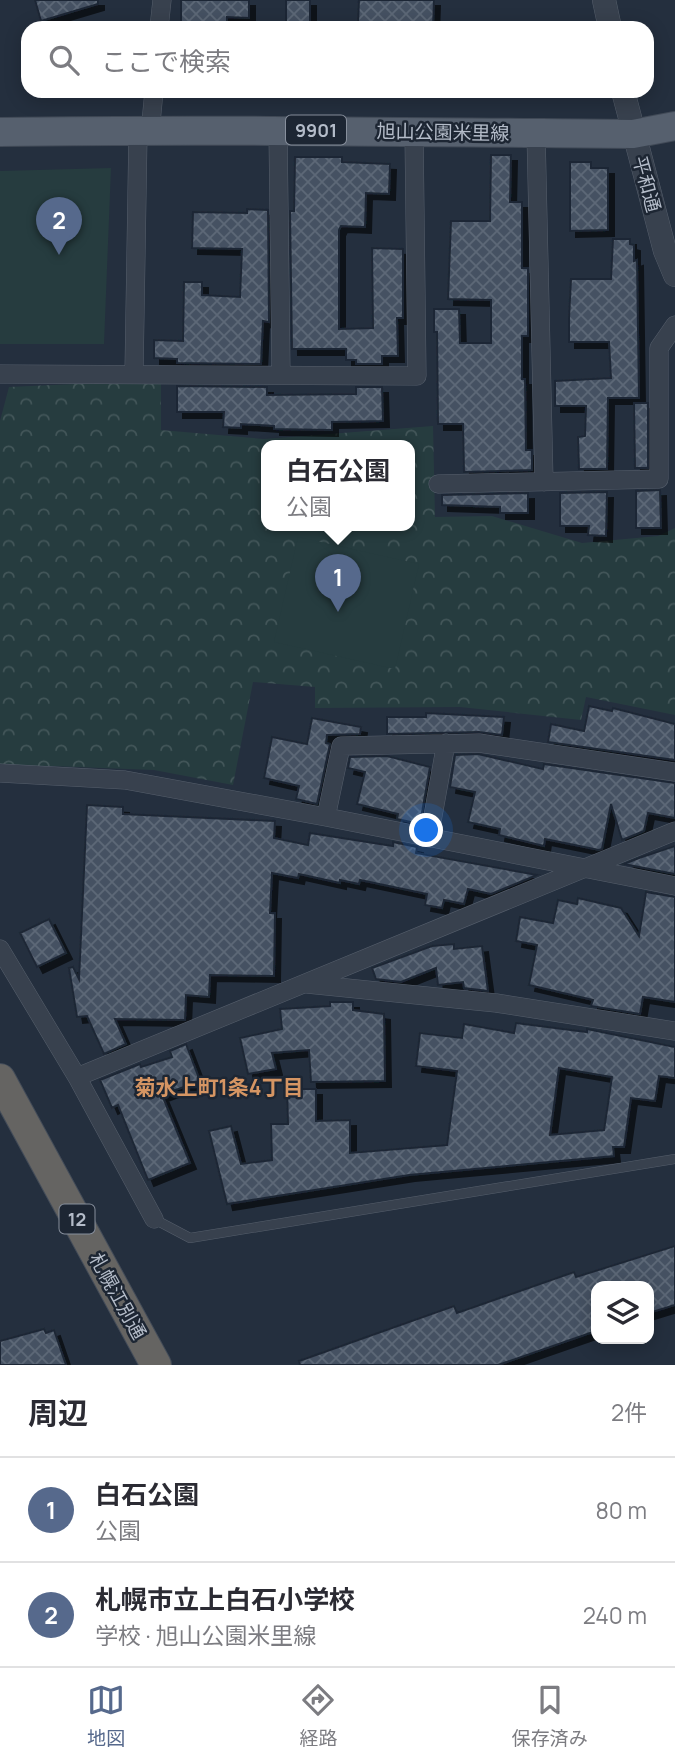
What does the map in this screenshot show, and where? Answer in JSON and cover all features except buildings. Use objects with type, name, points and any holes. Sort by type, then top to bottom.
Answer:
[{"type":"highway","name":"札幌江別通","points":[[0,1079],[155,1362]]},
{"type":"main road","name":"旭山公園米里線","points":[[0,132],[144,133],[278,129],[633,134],[675,126]]},
{"type":"street","points":[[160,21],[162,0]]},
{"type":"street","points":[[604,0],[608,21]]},
{"type":"street","points":[[134,373],[144,133],[152,98]]},
{"type":"street","name":"平和通","points":[[625,98],[665,251],[675,275]]},
{"type":"street","points":[[278,129],[281,374]]},
{"type":"street","points":[[0,374],[417,376],[414,132]]},
{"type":"street","points":[[536,133],[544,482]]},
{"type":"street","points":[[438,484],[659,479],[659,348],[675,325]]},
{"type":"street","points":[[429,838],[446,743]]},
{"type":"street","points":[[326,817],[341,746],[479,743],[675,772]]},
{"type":"street","points":[[0,773],[125,780],[675,886]]},
{"type":"street","points":[[77,1077],[675,831]]},
{"type":"street","points":[[0,949],[77,1077],[154,1219]]},
{"type":"street","points":[[302,983],[496,1003],[675,1031]]},
{"type":"lane","points":[[154,1219],[190,1238],[675,1159]]},
{"type":"green space","points":[[111,168],[104,344],[0,344],[0,171]]},
{"type":"green space","points":[[161,380],[161,430],[264,439],[433,426],[435,517],[492,516],[582,543],[658,536],[675,528],[675,715],[586,697],[581,720],[460,707],[315,708],[315,687],[253,682],[233,785],[154,770],[51,766],[0,768],[0,421],[9,387]]},
{"type":"green space","points":[[298,537],[419,564],[395,669],[274,642]]},
{"type":"place","name":"札幌市立上白石小学校","points":[[59,255]]},
{"type":"place","name":"白石公園","points":[[338,612]]},
{"type":"district","name":"菊水上町1条4丁目","points":[[219,1087]]}]
